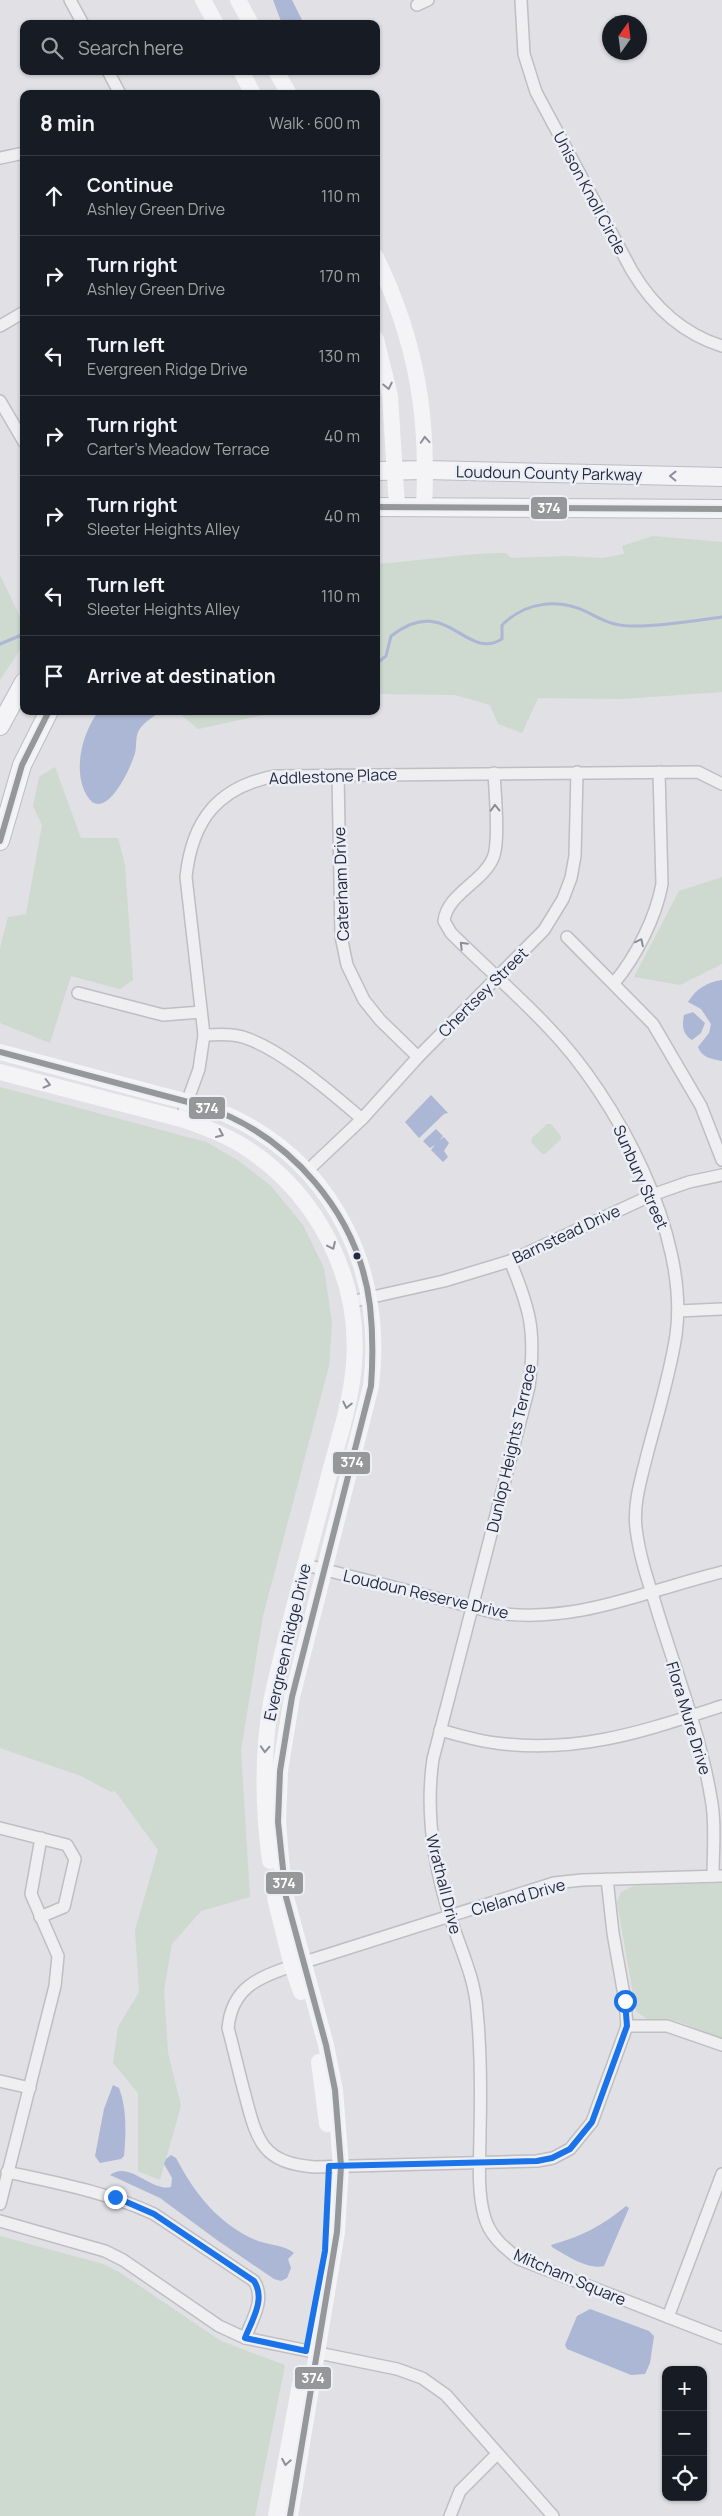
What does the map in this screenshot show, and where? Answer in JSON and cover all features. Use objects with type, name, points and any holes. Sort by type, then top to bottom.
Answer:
[{"type":"main road","name":"Loudoun County Parkway","points":[[380,471],[426,470],[722,477]]},
{"type":"main road","name":"Loudoun County Parkway","points":[[380,507],[722,509]]},
{"type":"main road","points":[[0,726],[20,689]]},
{"type":"main road","points":[[0,841],[22,765],[47,715]]},
{"type":"street","points":[[70,0],[81,20]]},
{"type":"street","points":[[203,0],[214,20]]},
{"type":"street","points":[[238,0],[248,20]]},
{"type":"street","points":[[417,5],[428,0]]},
{"type":"street","name":"Unison Knoll Circle","points":[[521,0],[524,54],[536,92],[632,272],[650,298],[666,314],[696,335],[722,346]]},
{"type":"street","points":[[110,75],[118,90]]},
{"type":"street","points":[[243,75],[252,90]]},
{"type":"street","points":[[278,75],[287,90]]},
{"type":"street","points":[[0,158],[20,154]]},
{"type":"street","points":[[380,267],[400,310],[413,354],[422,405],[426,470],[424,506]]},
{"type":"street","points":[[0,326],[20,314]]},
{"type":"street","points":[[380,355],[390,396],[397,506]]},
{"type":"street","points":[[0,401],[20,435]]},
{"type":"street","name":"Chertsey Street","points":[[307,1171],[362,1119],[418,1057],[544,930],[563,900],[575,856],[577,772]]},
{"type":"street","points":[[614,983],[634,954],[660,896],[662,884],[659,772]]},
{"type":"street","name":"Addlestone Place","points":[[181,1119],[199,1069],[204,1035],[186,877],[192,843],[198,827],[220,799],[254,780],[275,776],[698,772],[722,784]]},
{"type":"street","name":"Sunbury Street","points":[[494,773],[496,852],[488,867],[447,909],[444,922],[451,933],[548,1027],[601,1094],[634,1152],[666,1232],[675,1269],[678,1311],[670,1367],[638,1489],[636,1525],[641,1557],[651,1592]]},
{"type":"street","name":"Caterham Drive","points":[[338,775],[341,936],[347,965],[364,1000],[380,1020],[418,1057]]},
{"type":"street","points":[[567,937],[653,1024],[701,1106],[722,1160]]},
{"type":"street","points":[[78,993],[163,1015],[201,1012]]},
{"type":"street","points":[[204,1035],[233,1034],[254,1042],[307,1073],[362,1119]]},
{"type":"street","name":"Evergreen Ridge Drive","points":[[0,1052],[188,1102],[232,1117],[258,1131],[307,1171],[332,1203],[348,1233],[360,1262],[370,1298],[374,1339],[371,1386],[292,1697],[280,1772],[278,1822],[281,1863],[297,1965],[318,2057],[328,2134],[335,2166],[290,2516]]},
{"type":"street","name":"Evergreen Ridge Drive","points":[[0,1072],[181,1119],[205,1127],[243,1145],[277,1172],[292,1187],[326,1232],[336,1253],[350,1302],[355,1346],[352,1382],[276,1679],[265,1749],[265,1805],[273,1885],[297,1965]]},
{"type":"street","name":"Barnstead Drive","points":[[350,1302],[444,1281],[510,1261],[652,1195],[689,1182],[722,1175]]},
{"type":"street","name":"Dunlop Heights Terrace","points":[[472,1607],[529,1387],[532,1367],[534,1340],[532,1323],[522,1290],[510,1261]]},
{"type":"street","points":[[678,1311],[722,1309]]},
{"type":"street","name":"Loudoun Reserve Drive","points":[[306,1564],[472,1607],[524,1616],[550,1616],[580,1612],[722,1572]]},
{"type":"street","name":"Flora Mure Drive","points":[[651,1592],[690,1716],[712,1800],[718,1876]]},
{"type":"street","name":"Wrathall Drive","points":[[472,1607],[440,1730],[430,1778],[429,1821],[450,1917],[474,1986],[477,2010],[480,2089],[480,2163]]},
{"type":"street","points":[[440,1730],[494,1743],[563,1746],[607,1740],[722,1706]]},
{"type":"street","points":[[0,1828],[67,1845],[75,1859],[64,1906],[40,1918]]},
{"type":"street","points":[[0,2204],[55,1986],[58,1956],[31,1894],[41,1838]]},
{"type":"street","name":"Cleland Drive","points":[[627,2026],[592,2122],[570,2149],[552,2158],[537,2161],[335,2166],[288,2164],[269,2152],[255,2134],[228,2028],[230,2010],[239,1994],[252,1983],[297,1965],[554,1884],[607,1879],[718,1876]]},
{"type":"street","points":[[607,1879],[612,1934],[625,2001],[627,2026],[667,2026],[722,2045]]},
{"type":"street","points":[[0,2081],[30,2088]]},
{"type":"street","name":"Mitcham Square","points":[[480,2163],[483,2212],[487,2224],[503,2246],[519,2258],[722,2338]]},
{"type":"street","points":[[7,2172],[115,2197],[154,2214],[254,2281],[260,2290],[259,2301],[245,2338]]},
{"type":"street","points":[[668,2317],[722,2174]]},
{"type":"street","points":[[0,2222],[106,2251],[123,2260],[219,2326],[245,2338],[396,2369],[422,2378],[446,2396],[553,2516]]},
{"type":"street","name":"Evergreen Ridge Drive","points":[[276,2516],[312,2352]]},
{"type":"street","points":[[450,2516],[460,2491],[497,2454]]},
{"type":"shaded area","points":[[653,536],[722,542],[722,692],[622,699],[538,698],[522,733],[498,724],[490,705],[455,695],[380,694],[380,564],[490,553],[506,553],[511,558],[567,556],[603,558],[624,554],[622,546]]},
{"type":"shaded area","points":[[0,575],[20,617],[20,650],[0,680]]},
{"type":"shaded area","points":[[181,715],[263,715],[198,729]]},
{"type":"shaded area","points":[[55,767],[81,838],[118,838],[125,865],[133,980],[120,989],[71,976],[50,1043],[0,1023],[0,948],[8,917],[26,914],[42,825],[33,806],[39,777]]},
{"type":"shaded area","points":[[722,877],[722,964],[680,985],[634,977],[679,891]]},
{"type":"shaded area","points":[[0,1087],[206,1142],[239,1161],[271,1186],[303,1225],[324,1268],[332,1323],[329,1366],[263,1616],[241,1750],[250,1897],[201,1911],[172,1944],[164,1990],[168,2053],[181,2106],[160,2180],[138,2171],[138,2093],[113,2063],[118,2027],[139,1992],[135,1930],[158,1850],[115,1791],[111,1792],[81,1776],[0,1748]]},
{"type":"shaded area","points":[[547,1124],[551,1124],[561,1136],[561,1139],[545,1154],[542,1154],[531,1142],[532,1138]]},
{"type":"shaded area","points":[[722,1883],[722,2039],[677,2021],[647,2019],[636,2011],[617,1902],[621,1892],[634,1886]]},
{"type":"shaded area","points":[[0,2236],[103,2264],[119,2272],[221,2341],[285,2365],[255,2516],[0,2516]]},
{"type":"water","points":[[273,0],[292,0],[302,20],[280,20]]},
{"type":"water","points":[[96,715],[156,715],[147,721],[139,730],[135,753],[119,787],[106,801],[99,804],[92,802],[85,792],[81,781],[80,769],[83,743]]},
{"type":"water","points":[[722,980],[722,1061],[708,1057],[700,1051],[698,1047],[709,1033],[711,1024],[701,1009],[688,1002],[702,987],[711,982]]},
{"type":"water","points":[[693,1012],[705,1023],[701,1033],[692,1040],[685,1032],[683,1022],[684,1015]]},
{"type":"water","points":[[431,1095],[448,1113],[444,1114],[419,1138],[405,1122]]},
{"type":"water","points":[[436,1129],[443,1136],[440,1140],[444,1137],[449,1143],[444,1151],[448,1157],[443,1162],[431,1150],[435,1145],[430,1148],[423,1141]]},
{"type":"water","points":[[113,2085],[119,2088],[125,2113],[124,2156],[121,2159],[100,2163],[95,2156],[104,2109]]},
{"type":"water","points":[[171,2155],[176,2158],[200,2196],[231,2226],[258,2241],[286,2248],[294,2253],[288,2259],[291,2268],[287,2278],[281,2281],[274,2279],[160,2198],[110,2175],[117,2171],[125,2171],[156,2185],[171,2187],[172,2178],[164,2164]]},
{"type":"water","points":[[626,2206],[629,2208],[604,2266],[597,2267],[584,2264],[552,2247],[551,2245],[582,2234],[600,2225]]},
{"type":"water","points":[[590,2309],[649,2331],[654,2336],[650,2363],[645,2374],[631,2375],[567,2349],[565,2345],[577,2316]]},
{"type":"waterway","points":[[380,661],[386,656],[391,636],[410,624],[427,621],[441,624],[465,637],[489,644],[502,639],[502,625],[511,617],[531,607],[542,605],[565,605],[587,612],[607,622],[630,626],[664,625],[722,617]]},
{"type":"waterway","points":[[0,644],[20,636]]},
{"type":"transit line","name":"374","points":[[380,507],[722,509]]},
{"type":"transit line","name":"374","points":[[0,841],[22,765],[47,715]]},
{"type":"transit line","name":"374","points":[[0,1052],[203,1106],[235,1119],[264,1137],[291,1158],[315,1182],[335,1210],[352,1240],[363,1272],[370,1306],[372,1326],[371,1386],[292,1697],[280,1771],[278,1822],[286,1897],[326,2045],[335,2090],[341,2166],[337,2232],[290,2516]]},
{"type":"route","points":[[115,2197],[154,2214],[254,2281],[260,2290],[259,2301],[245,2338],[259,2343],[306,2351],[325,2251],[329,2205],[329,2166],[537,2161],[552,2158],[570,2149],[592,2122],[616,2058],[627,2026],[625,2001]]}]
